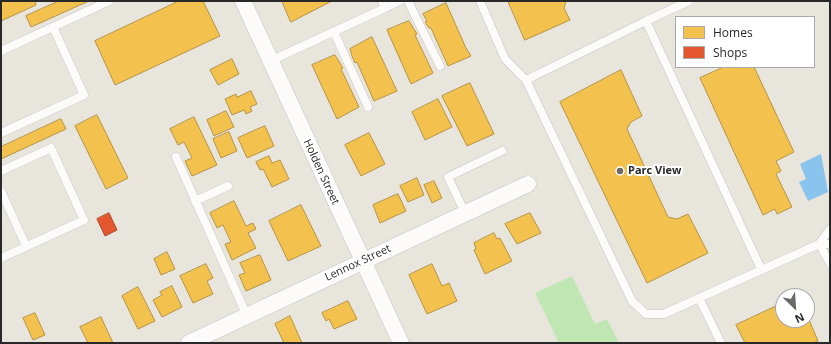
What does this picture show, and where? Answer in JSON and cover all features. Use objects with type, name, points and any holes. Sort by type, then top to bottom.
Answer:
[{"type":"street","name":"Holden Street","points":[[243,1],[362,262],[401,343]]},
{"type":"street","name":"Lennox Street","points":[[189,343],[528,184]]},
{"type":"lane","points":[[1,51],[109,1]]},
{"type":"lane","points":[[270,61],[334,32],[384,4],[400,1]]},
{"type":"lane","points":[[408,1],[440,66]]},
{"type":"lane","points":[[480,1],[505,59],[526,80],[632,300],[646,314],[664,314],[819,244],[830,244]]},
{"type":"lane","points":[[526,80],[689,1]]},
{"type":"lane","points":[[646,21],[761,269]]},
{"type":"lane","points":[[1,133],[84,95],[53,27]]},
{"type":"lane","points":[[334,32],[368,108]]},
{"type":"lane","points":[[1,171],[51,148],[84,220],[1,258]]},
{"type":"lane","points":[[465,213],[448,177],[502,151]]},
{"type":"lane","points":[[176,157],[247,316]]},
{"type":"lane","points":[[195,201],[228,186]]},
{"type":"lane","points":[[1,191],[26,246]]},
{"type":"lane","points":[[819,244],[830,229]]},
{"type":"lane","points":[[819,244],[830,263]]},
{"type":"lane","points":[[700,298],[721,343]]},
{"type":"green space","points":[[572,276],[595,324],[607,319],[619,343],[559,343],[535,293]]},
{"type":"water","points":[[821,154],[828,192],[808,201],[799,182],[806,179],[800,164]]},
{"type":"building: Homes","points":[[1,1],[35,1],[36,5],[1,21]]},
{"type":"building: Homes","points":[[59,1],[89,1],[31,27],[26,16]]},
{"type":"building: Homes","points":[[179,1],[203,1],[220,36],[115,85],[95,41]]},
{"type":"building: Homes","points":[[282,1],[332,1],[291,22]]},
{"type":"building: Homes","points":[[508,1],[566,1],[564,8],[570,20],[525,40]]},
{"type":"building: Homes","points":[[446,3],[471,56],[448,66],[431,28],[429,28],[425,22],[427,21],[423,14]]},
{"type":"building: Homes","points":[[409,21],[417,34],[415,35],[433,73],[411,84],[387,30]]},
{"type":"building: Homes","points":[[372,37],[397,91],[374,101],[357,62],[355,63],[350,49]]},
{"type":"building: Homes","points":[[335,55],[343,68],[341,69],[359,107],[337,119],[312,65]]},
{"type":"building: Homes","points":[[232,59],[239,74],[218,85],[210,70]]},
{"type":"building: Homes","points":[[722,68],[754,68],[794,152],[776,161],[781,171],[776,174],[792,207],[777,214],[775,209],[763,215],[700,78]]},
{"type":"building: Homes","name":"Parc View","points":[[621,70],[642,116],[631,122],[627,129],[668,217],[677,219],[688,214],[708,253],[647,283],[560,102]]},
{"type":"building: Homes","points":[[470,83],[494,134],[467,146],[442,96]]},
{"type":"building: Homes","points":[[251,91],[257,104],[250,107],[252,111],[246,114],[244,110],[232,115],[225,99],[236,94],[237,97]]},
{"type":"building: Homes","points":[[438,99],[452,127],[425,140],[412,112]]},
{"type":"building: Homes","points":[[226,111],[234,127],[214,136],[207,120]]},
{"type":"building: Homes","points":[[97,115],[128,178],[106,189],[75,126]]},
{"type":"building: Homes","points":[[194,117],[217,165],[192,176],[185,161],[192,158],[184,142],[178,145],[170,129]]},
{"type":"building: Homes","points":[[61,119],[66,129],[1,159],[1,147]]},
{"type":"building: Homes","points":[[265,126],[274,146],[247,158],[238,138]]},
{"type":"building: Homes","points":[[229,132],[237,151],[221,158],[213,139]]},
{"type":"building: Homes","points":[[369,133],[385,164],[361,176],[345,145]]},
{"type":"building: Homes","points":[[269,156],[272,163],[280,160],[289,179],[272,187],[263,169],[260,170],[256,162]]},
{"type":"building: Homes","points":[[417,178],[424,195],[408,202],[400,186]]},
{"type":"building: Homes","points":[[434,181],[442,198],[432,203],[424,185]]},
{"type":"building: Homes","points":[[398,194],[406,211],[380,223],[373,205]]},
{"type":"building: Homes","points":[[234,201],[246,226],[253,223],[256,229],[248,233],[256,248],[232,260],[225,244],[231,242],[223,225],[217,228],[210,213]]},
{"type":"building: Homes","points":[[301,205],[321,246],[288,261],[269,221]]},
{"type":"building: Homes","points":[[530,213],[541,233],[517,244],[505,224]]},
{"type":"building: Homes","points":[[494,233],[497,239],[500,238],[512,261],[485,274],[474,250],[476,249],[474,243]]},
{"type":"building: Homes","points":[[167,252],[175,269],[161,275],[154,259]]},
{"type":"building: Homes","points":[[260,255],[271,280],[246,291],[239,275],[245,273],[240,263]]},
{"type":"building: Homes","points":[[206,264],[213,278],[207,281],[213,294],[193,303],[180,276]]},
{"type":"building: Homes","points":[[432,264],[442,286],[449,283],[457,301],[427,314],[409,275]]},
{"type":"building: Homes","points":[[172,286],[182,307],[162,317],[153,300],[162,295],[160,292]]},
{"type":"building: Homes","points":[[138,287],[155,321],[138,329],[122,296]]},
{"type":"building: Homes","points":[[348,301],[357,319],[334,329],[329,319],[326,321],[322,313]]},
{"type":"building: Homes","points":[[775,307],[775,328],[812,328],[818,341],[813,343],[745,343],[736,325]]},
{"type":"building: Homes","points":[[35,313],[45,335],[33,340],[23,318]]},
{"type":"building: Homes","points":[[290,316],[302,343],[284,343],[275,324]]},
{"type":"building: Homes","points":[[101,317],[113,343],[88,343],[80,327]]},
{"type":"building: Shops","points":[[109,213],[117,230],[105,236],[97,219]]},
{"type":"place","name":"Parc View","points":[[620,171]]}]
